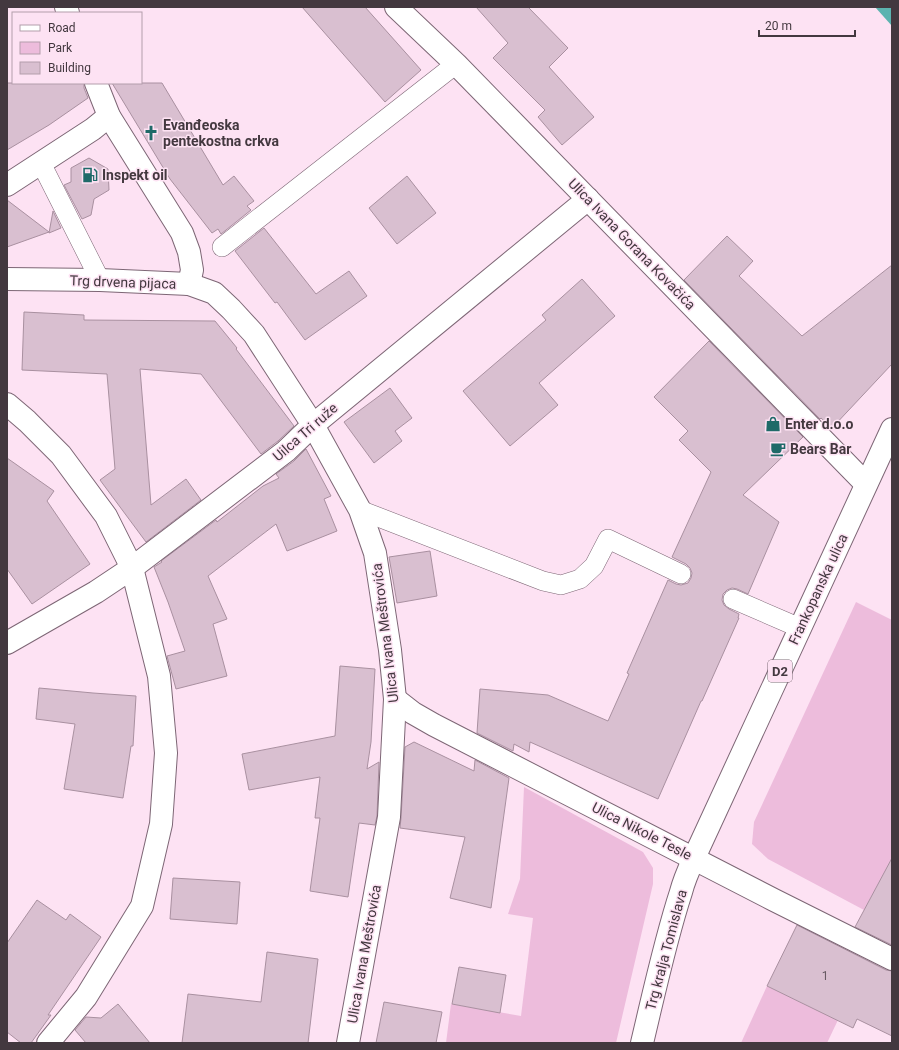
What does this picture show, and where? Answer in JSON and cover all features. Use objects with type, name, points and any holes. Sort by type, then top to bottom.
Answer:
[{"type":"street","name":"Ulica Ivana Gorana Kovačića","points":[[396,7],[456,64],[866,484]]},
{"type":"street","name":"Trg drvena pijaca","points":[[7,279],[100,280],[189,284],[192,270],[189,252],[182,233],[109,116],[96,84]]},
{"type":"street","points":[[7,185],[93,129],[109,116]]},
{"type":"street","name":"Uilca Tri ruže","points":[[7,644],[96,592],[132,568],[286,451],[313,424],[588,199]]},
{"type":"street","name":"Ulica Ivana Meštrovića","points":[[189,284],[214,293],[254,334],[313,424],[360,510],[375,553],[390,650],[395,699],[388,817],[348,1043]]},
{"type":"street","points":[[7,404],[27,421],[61,455],[106,516],[132,568],[159,676],[166,753],[161,824],[142,906],[86,997],[48,1043]]},
{"type":"street","name":"Frankopanska ulica","points":[[694,858],[892,429]]},
{"type":"street","name":"Ulica Nikole Tesle","points":[[395,699],[413,713],[434,725],[892,959]]},
{"type":"street","name":"Trg kralja Tomislava","points":[[642,1043],[672,920],[694,858]]},
{"type":"lane","points":[[222,247],[456,64]]},
{"type":"lane","points":[[41,163],[100,280]]},
{"type":"lane","points":[[360,510],[543,581],[555,584],[561,585],[580,579],[594,566],[608,539],[681,574]]},
{"type":"lane","points":[[733,599],[800,628]]},
{"type":"green space","points":[[856,602],[892,620],[892,859],[864,910],[768,859],[752,844],[754,822]]},
{"type":"green space","points":[[524,787],[643,852],[653,868],[653,884],[616,1043],[446,1043],[451,1004],[521,1016],[533,918],[508,914],[520,879]]},
{"type":"green space","points":[[767,986],[838,1020],[827,1043],[741,1043]]},
{"type":"shaded area","points":[[875,7],[892,7],[892,26]]},
{"type":"building","points":[[302,7],[365,7],[421,70],[385,102]]},
{"type":"building","points":[[476,7],[528,7],[568,48],[549,67],[594,117],[562,145],[538,117],[545,110],[493,58],[508,43]]},
{"type":"building","points":[[7,83],[84,84],[88,98],[49,125],[7,150]]},
{"type":"building","points":[[162,83],[223,185],[234,176],[254,201],[247,206],[251,210],[221,234],[218,229],[212,233],[170,179],[113,84]]},
{"type":"building","points":[[89,158],[108,169],[109,190],[94,199],[91,215],[82,219],[64,185],[71,182],[71,168]]},
{"type":"building","points":[[407,176],[436,213],[397,244],[369,208]]},
{"type":"building","points":[[7,200],[49,232],[7,247]]},
{"type":"building","points":[[53,211],[61,228],[49,233]]},
{"type":"building","points":[[264,228],[316,294],[349,271],[367,296],[305,340],[277,302],[275,303],[235,251]]},
{"type":"building","points":[[727,236],[753,261],[739,276],[802,336],[892,265],[892,364],[832,428],[821,418],[820,419],[684,280]]},
{"type":"building","points":[[582,279],[615,316],[539,383],[558,405],[510,446],[463,391],[546,320],[542,315]]},
{"type":"building","points":[[24,312],[84,315],[84,320],[215,321],[237,348],[236,349],[294,426],[261,454],[201,374],[140,369],[151,505],[186,479],[201,500],[146,542],[100,480],[115,469],[107,374],[22,370]]},
{"type":"building","points":[[709,341],[803,437],[743,495],[779,522],[748,594],[732,588],[723,594],[722,600],[724,605],[739,614],[739,618],[658,799],[530,742],[529,752],[514,744],[513,751],[477,733],[480,689],[548,695],[608,721],[629,674],[627,673],[668,580],[681,585],[688,583],[691,578],[692,573],[690,568],[686,564],[672,557],[711,472],[679,440],[688,431],[654,397]]},
{"type":"building","points":[[390,388],[412,418],[395,431],[402,441],[374,463],[344,422]]},
{"type":"building","points":[[306,449],[331,496],[324,499],[337,531],[287,551],[276,524],[208,576],[227,619],[213,624],[227,676],[176,689],[167,656],[185,651],[154,567],[216,520],[217,522],[263,486],[279,478],[276,474],[294,461]]},
{"type":"building","points":[[7,458],[54,491],[47,501],[90,564],[32,604],[7,569]]},
{"type":"building","points":[[430,551],[437,596],[397,603],[389,557]]},
{"type":"building","points":[[340,666],[375,669],[371,742],[367,769],[379,762],[377,816],[375,825],[359,823],[348,897],[310,891],[320,818],[315,818],[320,777],[249,790],[242,754],[335,736]]},
{"type":"building","points":[[39,688],[136,696],[133,746],[131,746],[123,798],[64,789],[75,724],[36,719]]},
{"type":"building","points":[[414,742],[474,771],[475,760],[509,778],[491,908],[450,898],[465,837],[400,828],[405,747]]},
{"type":"building","points":[[892,858],[892,945],[855,927]]},
{"type":"building","points":[[173,878],[240,882],[237,924],[170,919]]},
{"type":"building","points":[[37,900],[66,920],[70,914],[101,937],[48,1015],[51,1015],[31,1043],[21,1043],[7,1032],[7,943]]},
{"type":"building","points":[[797,925],[886,970],[892,971],[892,1036],[857,1019],[853,1028],[767,986]]},
{"type":"building","points":[[267,952],[318,959],[308,1043],[182,1043],[188,994],[261,1002]]},
{"type":"building","points":[[459,967],[506,975],[500,1013],[452,1004]]},
{"type":"building","points":[[384,1002],[442,1012],[436,1043],[376,1043]]},
{"type":"building","points":[[118,1004],[150,1043],[86,1043],[75,1030],[86,1017],[101,1018]]},
{"type":"place","name":"Evanđeoska pentekostna crkva","points":[[151,133]]},
{"type":"place","name":"Inspekt oil","points":[[90,175]]},
{"type":"place","name":"Enter d.o.o","points":[[773,424]]},
{"type":"place","name":"Bears Bar","points":[[778,449]]}]
